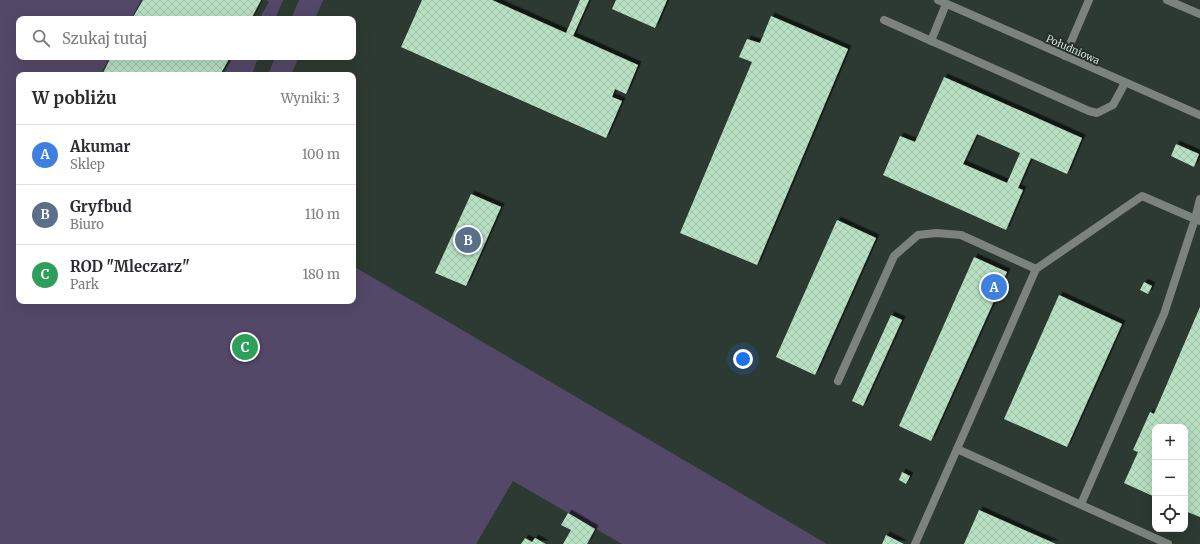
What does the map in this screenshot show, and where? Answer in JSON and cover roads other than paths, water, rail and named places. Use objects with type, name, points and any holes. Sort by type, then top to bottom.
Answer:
[{"type":"street","name":"Południowa","points":[[938,0],[1200,115]]},
{"type":"street","points":[[1065,56],[1089,0]]},
{"type":"street","points":[[1168,0],[1200,14]]},
{"type":"street","points":[[931,40],[946,4]]},
{"type":"street","points":[[884,20],[1089,111],[1097,113],[1113,105],[1125,83]]},
{"type":"street","points":[[915,544],[1036,269],[1142,196],[1197,220]]},
{"type":"street","points":[[1081,504],[1164,314],[1197,220],[1200,198]]},
{"type":"street","points":[[838,381],[894,256],[918,235],[936,233],[961,235],[1036,269]]},
{"type":"street","points":[[958,449],[1168,544]]},
{"type":"place","name":"Gryfbud","points":[[468,240]]},
{"type":"place","name":"Akumar","points":[[994,287]]},
{"type":"place","name":"ROD \"Mleczarz\"","points":[[245,347]]}]
